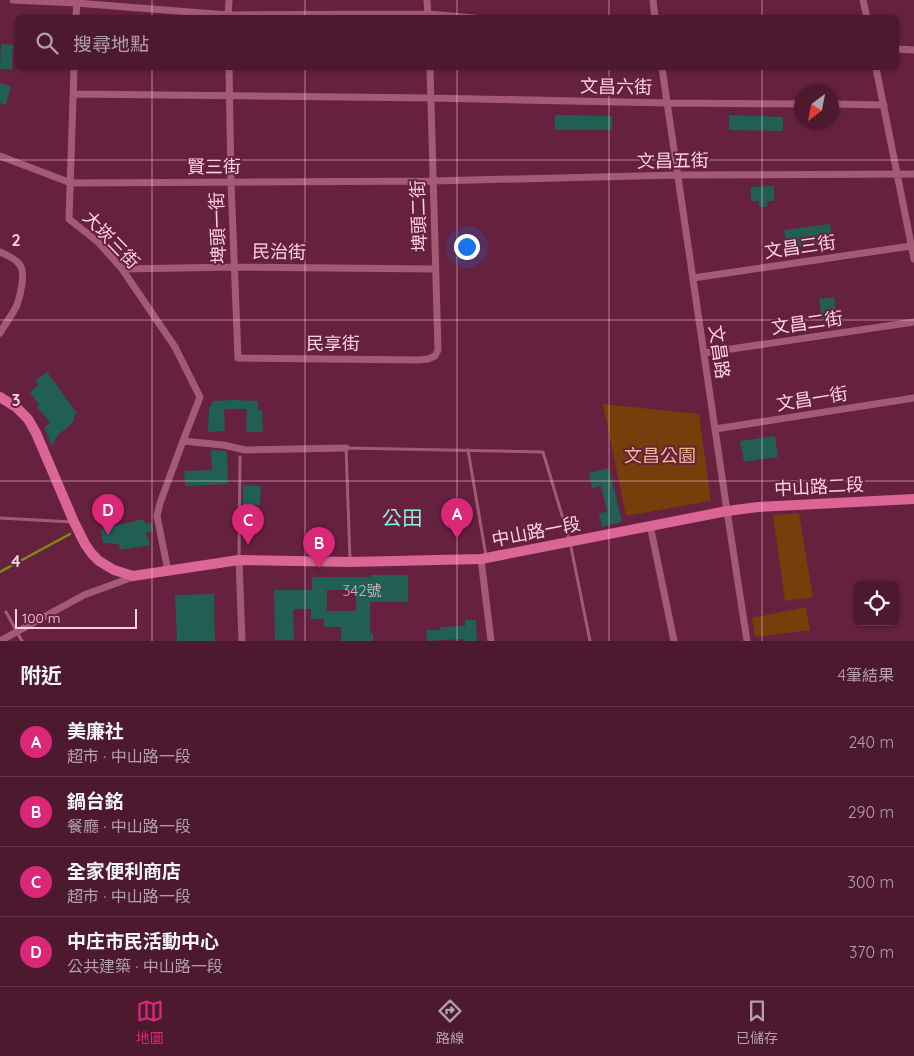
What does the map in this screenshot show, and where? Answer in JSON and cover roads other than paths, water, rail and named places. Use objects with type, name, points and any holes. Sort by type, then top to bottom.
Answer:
[{"type":"main road","name":"中山路一段","points":[[0,397],[16,407],[28,419],[36,433],[74,522],[92,554],[99,561],[114,570],[133,576],[239,560],[350,562],[484,559],[727,511]]},
{"type":"main road","name":"中山路二段","points":[[727,511],[758,507],[914,499]]},
{"type":"street","points":[[13,0],[76,2],[217,15]]},
{"type":"street","points":[[228,15],[229,0]]},
{"type":"street","points":[[427,0],[428,15]]},
{"type":"street","points":[[653,0],[655,15]]},
{"type":"street","points":[[863,0],[866,15]]},
{"type":"street","points":[[76,2],[76,15]]},
{"type":"street","points":[[899,49],[914,50]]},
{"type":"street","name":"大崁三街","points":[[74,70],[69,219],[98,242],[122,269],[174,347],[200,397],[160,503],[157,516],[168,571]]},
{"type":"street","name":"埤頭一街","points":[[229,70],[238,358]]},
{"type":"street","name":"埤頭二街","points":[[428,359],[435,356],[438,350],[430,70]]},
{"type":"street","name":"文昌路","points":[[662,70],[747,641]]},
{"type":"street","points":[[876,70],[914,259]]},
{"type":"street","name":"文昌六街","points":[[74,94],[431,98],[668,104],[794,104]]},
{"type":"street","points":[[839,104],[884,105]]},
{"type":"street","name":"賢三街","points":[[0,156],[71,182],[433,181]]},
{"type":"street","name":"文昌五街","points":[[433,181],[678,175],[914,174]]},
{"type":"street","name":"文昌三街","points":[[693,278],[911,246]]},
{"type":"street","points":[[0,252],[21,266],[23,276],[16,305],[0,333]]},
{"type":"street","name":"民治街","points":[[122,269],[234,267],[436,269]]},
{"type":"street","name":"文昌二街","points":[[704,352],[914,322]]},
{"type":"street","name":"民享街","points":[[238,358],[428,359]]},
{"type":"street","name":"文昌一街","points":[[715,430],[914,398]]},
{"type":"street","points":[[184,441],[223,445],[245,450],[346,448]]},
{"type":"street","points":[[650,525],[674,641]]},
{"type":"street","points":[[484,559],[491,641]]},
{"type":"street","points":[[239,560],[242,641]]},
{"type":"street","points":[[0,641],[84,595],[133,576]]},
{"type":"lane","points":[[350,562],[346,448],[543,452],[570,542],[590,641]]},
{"type":"lane","points":[[468,450],[484,559]]},
{"type":"lane","points":[[239,560],[240,457]]},
{"type":"lane","points":[[0,518],[74,522]]},
{"type":"lane","points":[[6,612],[22,641]]},
{"type":"waterway","points":[[0,572],[70,534]]},
{"type":"place","name":"中庄市民活動中心","points":[[108,535]]},
{"type":"place","name":"美廉社","points":[[457,539]]},
{"type":"place","name":"全家便利商店","points":[[248,545]]},
{"type":"place","name":"鍋台銘","points":[[319,568]]},
{"type":"district","name":"公田","points":[[402,518]]},
{"type":"park label","name":"文昌公園","points":[[660,456]]}]
